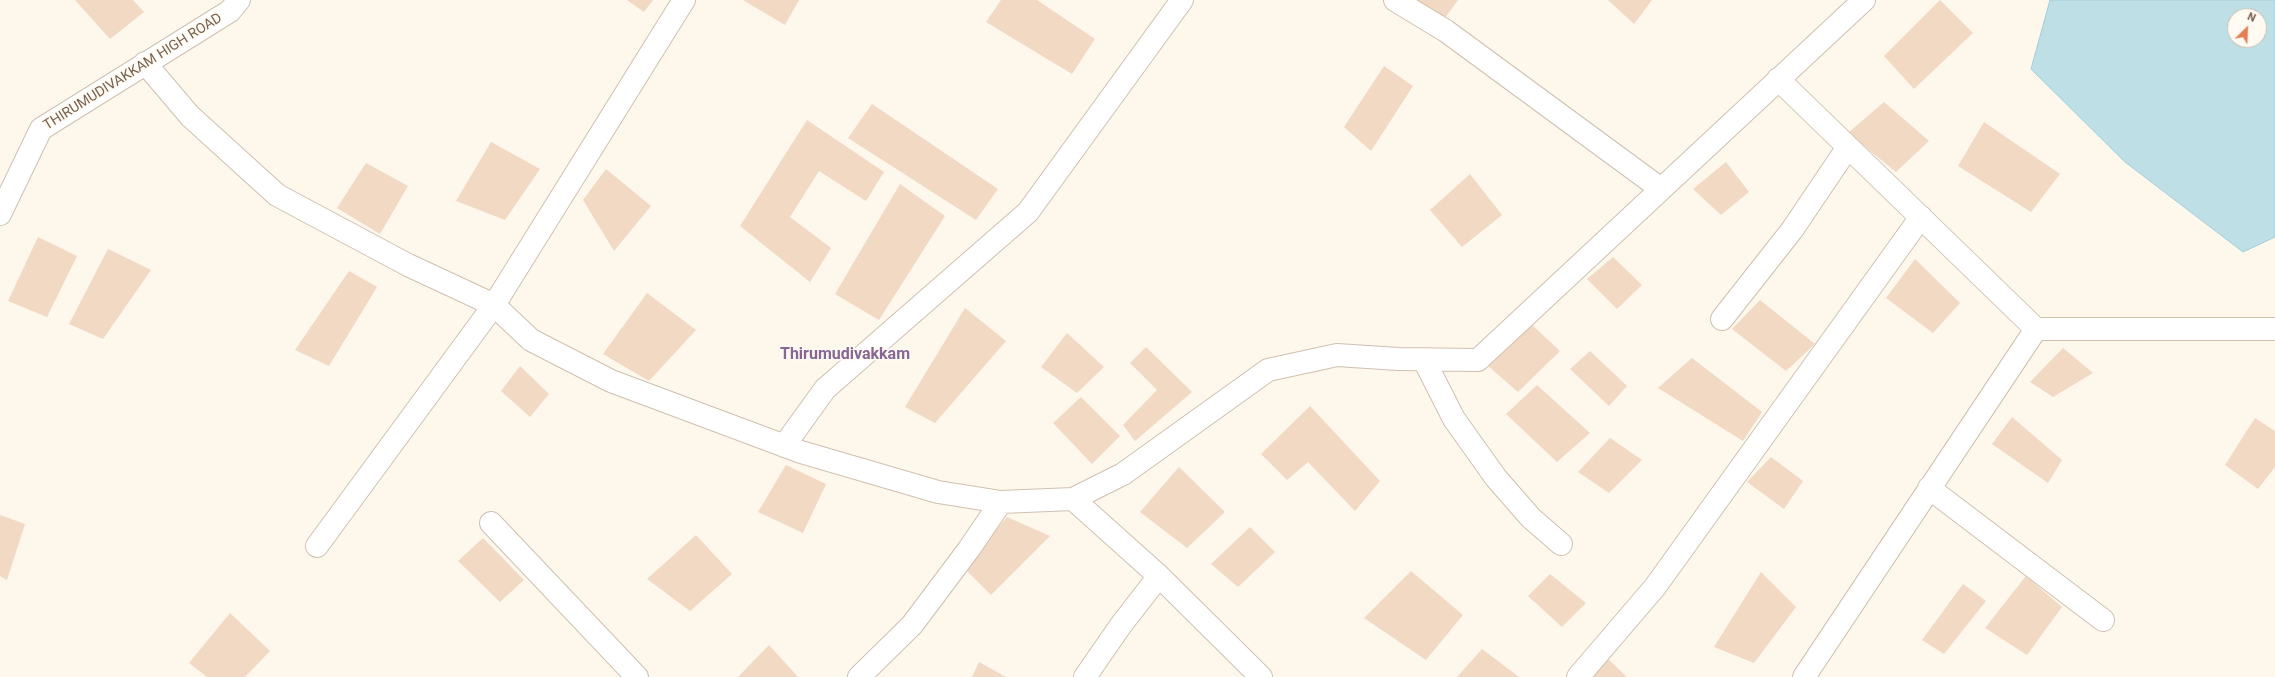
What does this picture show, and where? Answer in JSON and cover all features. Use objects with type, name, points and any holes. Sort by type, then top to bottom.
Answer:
[{"type":"street","name":"THIRUMUDIVAKKAM HIGH ROAD","points":[[0,214],[41,129],[230,10],[239,0]]},
{"type":"street","points":[[317,546],[494,305],[684,0]]},
{"type":"street","points":[[784,446],[826,389],[1028,212],[1182,0]]},
{"type":"street","points":[[1395,0],[1446,31],[1661,189]]},
{"type":"street","points":[[145,63],[190,116],[277,195],[408,265],[494,305],[531,340],[611,381],[784,446],[938,492],[1000,502],[1073,499],[1123,474],[1268,370],[1337,355],[1424,360],[1478,360],[1864,0]]},
{"type":"street","points":[[1778,79],[2036,329],[2275,330]]},
{"type":"street","points":[[1722,319],[1792,230],[1848,147]]},
{"type":"street","points":[[1578,677],[1655,587],[1921,217]]},
{"type":"street","points":[[1804,677],[2036,329]]},
{"type":"street","points":[[1424,360],[1454,419],[1496,478],[1531,518],[1561,544]]},
{"type":"street","points":[[1929,488],[2103,620]]},
{"type":"street","points":[[1073,499],[1159,576],[1261,677]]},
{"type":"street","points":[[859,677],[912,625],[969,549],[1000,502]]},
{"type":"street","points":[[491,523],[637,677]]},
{"type":"street","points":[[1085,677],[1121,625],[1159,576]]},
{"type":"water","points":[[2050,0],[2275,0],[2275,237],[2243,252],[2125,162],[2031,69]]},
{"type":"building","points":[[75,0],[133,0],[144,12],[110,39]]},
{"type":"building","points":[[627,0],[653,0],[644,12]]},
{"type":"building","points":[[743,0],[799,0],[785,25]]},
{"type":"building","points":[[1001,0],[1037,0],[1095,39],[1072,74],[986,22]]},
{"type":"building","points":[[1414,0],[1458,0],[1445,18]]},
{"type":"building","points":[[1608,0],[1652,0],[1634,24]]},
{"type":"building","points":[[1940,0],[1973,33],[1914,89],[1884,56]]},
{"type":"building","points":[[1384,66],[1413,86],[1371,151],[1344,127]]},
{"type":"building","points":[[1884,102],[1929,141],[1896,172],[1848,133]]},
{"type":"building","points":[[872,104],[998,189],[976,220],[848,138]]},
{"type":"building","points":[[807,120],[884,172],[866,201],[819,171],[790,217],[831,248],[810,282],[740,226]]},
{"type":"building","points":[[1984,122],[2060,174],[2031,212],[1958,166]]},
{"type":"building","points":[[491,142],[540,169],[505,220],[456,201]]},
{"type":"building","points":[[1726,162],[1749,192],[1721,215],[1693,189]]},
{"type":"building","points":[[366,163],[408,186],[380,234],[337,208]]},
{"type":"building","points":[[606,169],[651,206],[614,251],[583,200]]},
{"type":"building","points":[[1470,174],[1502,215],[1462,247],[1430,210]]},
{"type":"building","points":[[900,184],[945,216],[879,320],[835,294]]},
{"type":"building","points":[[38,237],[77,256],[47,317],[8,301]]},
{"type":"building","points":[[108,249],[151,270],[103,339],[69,324]]},
{"type":"building","points":[[1613,257],[1642,285],[1617,309],[1587,279]]},
{"type":"building","points":[[1915,259],[1960,303],[1933,333],[1886,298]]},
{"type":"building","points":[[349,271],[377,287],[329,366],[295,350]]},
{"type":"building","points":[[647,293],[696,330],[649,381],[603,354]]},
{"type":"building","points":[[1760,300],[1815,344],[1786,371],[1732,329]]},
{"type":"building","points":[[965,308],[1006,341],[935,423],[905,407]]},
{"type":"building","points":[[1530,323],[1560,351],[1518,392],[1488,366]]},
{"type":"building","points":[[1067,333],[1104,367],[1077,393],[1041,367]]},
{"type":"building","points":[[1146,347],[1192,392],[1135,441],[1123,425],[1157,390],[1130,363]]},
{"type":"building","points":[[2063,348],[2093,373],[2053,397],[2030,382]]},
{"type":"building","points":[[1590,351],[1627,386],[1609,406],[1570,369]]},
{"type":"building","points":[[1692,358],[1762,412],[1743,441],[1658,388]]},
{"type":"building","points":[[520,366],[549,394],[530,417],[501,391]]},
{"type":"building","points":[[1537,385],[1590,433],[1557,462],[1506,414]]},
{"type":"building","points":[[1081,397],[1120,436],[1092,464],[1053,423]]},
{"type":"building","points":[[1310,406],[1380,481],[1355,511],[1308,462],[1287,480],[1261,454]]},
{"type":"building","points":[[2012,417],[2062,460],[2048,483],[1992,444]]},
{"type":"building","points":[[2255,418],[2275,431],[2275,467],[2258,489],[2225,465]]},
{"type":"building","points":[[1610,438],[1642,460],[1609,493],[1578,472]]},
{"type":"building","points":[[1771,457],[1803,481],[1784,509],[1747,482]]},
{"type":"building","points":[[786,465],[826,484],[803,533],[758,512]]},
{"type":"building","points":[[1179,467],[1225,512],[1187,548],[1140,512]]},
{"type":"building","points":[[0,515],[25,524],[7,580],[0,576]]},
{"type":"building","points":[[1007,517],[1050,536],[991,595],[963,567]]},
{"type":"building","points":[[1250,527],[1275,552],[1238,587],[1211,564]]},
{"type":"building","points":[[696,535],[732,574],[690,611],[647,579]]},
{"type":"building","points":[[483,538],[524,580],[500,602],[458,561]]},
{"type":"building","points":[[1411,571],[1463,615],[1426,660],[1364,618]]},
{"type":"building","points":[[1761,572],[1796,607],[1754,663],[1714,647]]},
{"type":"building","points":[[1550,574],[1586,603],[1562,627],[1528,596]]},
{"type":"building","points":[[2026,576],[2062,607],[2027,655],[1985,628]]},
{"type":"building","points":[[1963,584],[1986,601],[1944,654],[1922,640]]},
{"type":"building","points":[[230,613],[270,651],[245,677],[207,677],[189,663]]},
{"type":"building","points":[[769,645],[798,677],[738,677]]},
{"type":"building","points":[[1482,649],[1519,677],[1457,677]]},
{"type":"building","points":[[1607,658],[1627,677],[1591,677]]},
{"type":"building","points":[[979,662],[1006,677],[972,677]]},
{"type":"district","name":"Thirumudivakkam","points":[[845,355]]}]
